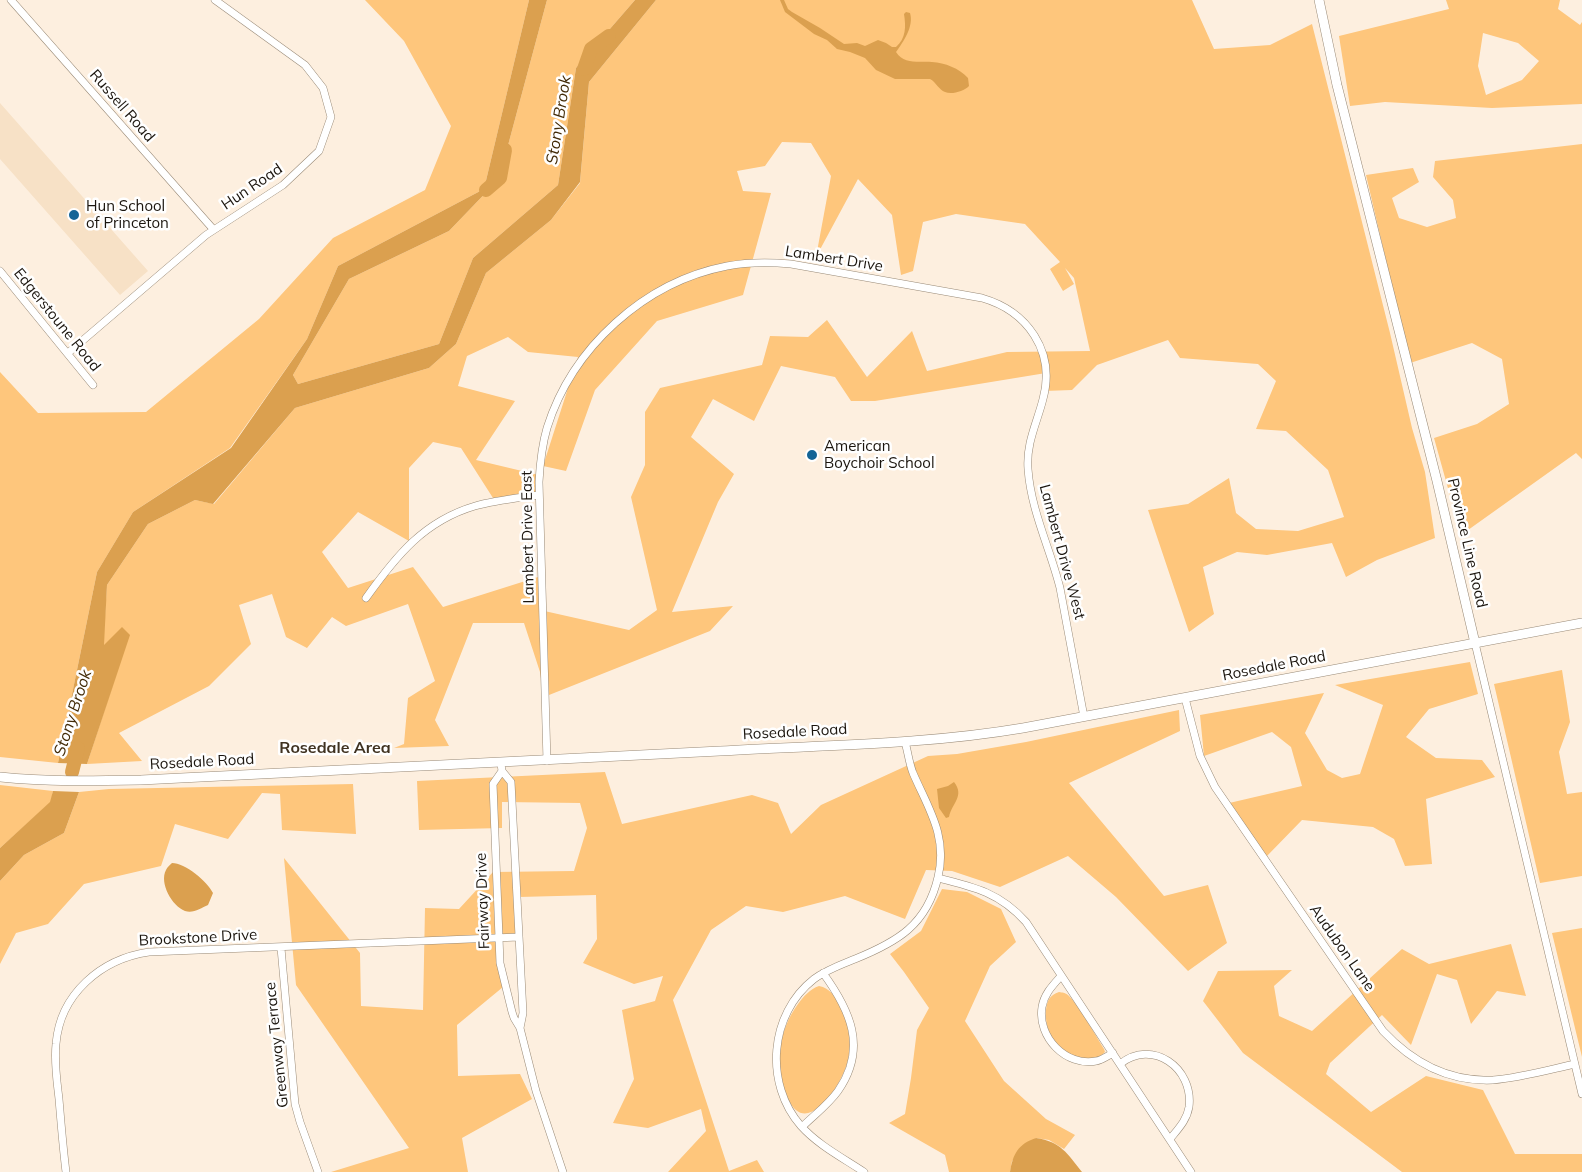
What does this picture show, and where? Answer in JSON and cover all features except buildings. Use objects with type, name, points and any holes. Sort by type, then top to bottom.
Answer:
[{"type":"street","name":"Russell Road","points":[[11,0],[213,229]]},
{"type":"street","name":"Hun Road","points":[[68,353],[213,229],[283,185],[319,151],[331,117],[323,88],[305,65],[215,0]]},
{"type":"street","name":"Province Line Road","points":[[1319,0],[1340,95],[1437,481],[1582,1094]]},
{"type":"street","name":"Lambert Drive","points":[[697,274],[727,266],[768,262],[791,264],[967,296]]},
{"type":"street","name":"Edgerstoune Road","points":[[0,271],[93,385]]},
{"type":"street","name":"Lambert Drive East","points":[[548,761],[539,495],[540,464],[547,429],[560,396],[582,360],[611,327],[631,310],[670,285],[697,274]]},
{"type":"street","name":"Lambert Drive West","points":[[967,296],[993,301],[1014,312],[1030,329],[1042,350],[1046,386],[1030,441],[1028,470],[1035,510],[1056,569],[1084,717]]},
{"type":"street","points":[[366,598],[405,548],[443,520],[475,506],[539,495]]},
{"type":"street","name":"Rosedale Road","points":[[0,777],[88,781],[502,767],[548,761],[906,742],[984,734],[1084,717],[1582,623]]},
{"type":"street","name":"Audubon Lane","points":[[1185,698],[1200,756],[1215,788],[1383,1031],[1394,1043],[1407,1054],[1431,1068],[1476,1080],[1507,1078],[1575,1064]]},
{"type":"street","points":[[864,1172],[819,1142],[802,1127],[789,1110],[781,1091],[776,1065],[778,1041],[782,1024],[795,999],[804,988],[823,973],[885,946],[909,930],[927,907],[933,894],[941,857],[938,830],[934,816],[913,772],[906,742]]},
{"type":"street","name":"Fairway Drive","points":[[502,767],[511,782],[523,1013],[520,1028]]},
{"type":"street","name":"Fairway Drive","points":[[502,767],[493,784],[500,963],[513,1018],[520,1028],[536,1091],[563,1172]]},
{"type":"street","points":[[938,878],[981,889],[1006,903],[1026,922],[1191,1172]]},
{"type":"street","name":"Brookstone Drive","points":[[66,1172],[56,1042],[63,1014],[77,991],[86,981],[108,965],[123,958],[149,952],[519,937]]},
{"type":"street","name":"Greenway Terrace","points":[[281,948],[295,1104],[318,1172]]},
{"type":"street","points":[[802,1127],[838,1092],[852,1055],[853,1037],[850,1019],[837,992],[823,973]]},
{"type":"street","points":[[1061,976],[1048,993],[1042,1008],[1043,1026],[1052,1044],[1067,1056],[1085,1062],[1100,1060],[1113,1053]]},
{"type":"street","points":[[1120,1064],[1136,1055],[1152,1054],[1169,1061],[1182,1076],[1189,1097],[1189,1106],[1183,1123],[1170,1139]]},
{"type":"shaded area","points":[[365,0],[529,0],[484,189],[338,266],[307,339],[230,448],[133,512],[97,572],[58,763],[0,757],[0,372],[38,413],[146,412],[259,319],[333,238],[425,190],[451,126],[404,41]]},
{"type":"shaded area","points":[[547,0],[635,0],[576,68],[558,185],[473,258],[439,344],[298,384],[293,375],[349,279],[449,231],[499,179]]},
{"type":"shaded area","points":[[656,0],[1192,0],[1214,49],[1270,45],[1312,24],[1412,428],[1425,472],[1435,538],[1377,560],[1346,577],[1332,543],[1267,555],[1237,552],[1203,567],[1214,614],[1189,632],[1148,510],[1188,504],[1229,478],[1236,513],[1256,529],[1298,531],[1344,517],[1328,470],[1286,431],[1256,429],[1276,381],[1258,364],[1180,358],[1168,340],[1097,365],[1072,390],[1044,391],[1046,373],[875,401],[851,401],[835,377],[781,366],[754,421],[713,399],[691,437],[734,474],[718,502],[672,612],[733,606],[710,631],[544,697],[540,672],[524,623],[473,623],[435,720],[449,746],[394,748],[404,744],[408,698],[435,681],[408,604],[346,626],[332,617],[307,648],[286,637],[272,594],[239,605],[251,644],[209,686],[119,733],[142,761],[87,764],[129,635],[103,646],[107,585],[148,524],[195,500],[214,504],[295,408],[429,368],[456,344],[486,273],[551,220],[580,183],[589,82]],"holes":[[[782,142],[811,143],[831,176],[816,257],[858,179],[892,215],[901,275],[913,271],[923,222],[956,214],[1025,224],[1060,262],[1050,269],[1063,291],[1074,284],[1065,268],[1074,278],[1090,351],[1007,352],[927,371],[912,331],[867,377],[827,320],[808,337],[770,336],[762,365],[660,388],[645,412],[645,465],[631,497],[657,610],[629,630],[540,610],[538,577],[443,607],[413,567],[348,588],[322,552],[358,512],[409,541],[409,468],[433,442],[461,448],[493,498],[541,494],[543,476],[476,460],[515,401],[458,386],[467,356],[508,337],[528,352],[578,357],[543,466],[566,471],[595,390],[657,321],[743,295],[771,193],[743,191],[737,171],[765,166]]]},
{"type":"shaded area","points":[[1446,0],[1560,0],[1558,9],[1580,25],[1582,22],[1582,104],[1492,108],[1385,102],[1350,106],[1339,36],[1449,9]],"holes":[[[1483,33],[1518,43],[1539,61],[1522,80],[1486,95],[1478,66]]]},
{"type":"shaded area","name":"Hun School of Princeton","points":[[0,103],[148,271],[120,295],[0,159]]},
{"type":"shaded area","points":[[1582,144],[1582,459],[1576,453],[1461,535],[1434,438],[1477,424],[1509,404],[1502,359],[1472,343],[1410,363],[1366,175],[1413,168],[1419,182],[1392,198],[1399,218],[1427,227],[1456,218],[1453,200],[1433,177],[1435,161]]},
{"type":"shaded area","points":[[1470,662],[1478,694],[1429,709],[1406,737],[1436,758],[1482,760],[1495,777],[1426,799],[1432,864],[1405,866],[1394,839],[1373,827],[1302,820],[1267,856],[1246,835],[1225,804],[1302,786],[1291,747],[1272,732],[1204,756],[1200,715],[1324,693],[1305,733],[1327,770],[1342,778],[1360,774],[1383,705],[1335,685]]},
{"type":"shaded area","points":[[1562,670],[1570,722],[1559,752],[1567,794],[1582,792],[1582,876],[1540,883],[1494,684]]},
{"type":"shaded area","points":[[1179,710],[1180,731],[1069,783],[1164,896],[1208,885],[1227,943],[1188,971],[1116,897],[1068,856],[1000,887],[952,871],[926,870],[905,919],[845,896],[783,912],[746,906],[711,930],[673,1000],[729,1171],[757,1160],[764,1172],[668,1172],[706,1131],[701,1109],[648,1128],[613,1123],[634,1079],[622,1010],[655,1001],[663,976],[634,984],[583,963],[597,939],[596,895],[519,897],[519,940],[496,941],[503,987],[457,1025],[458,1076],[520,1074],[532,1099],[462,1138],[468,1172],[331,1172],[409,1148],[296,985],[284,858],[360,953],[361,1006],[423,1010],[425,908],[459,909],[493,872],[574,871],[587,828],[580,803],[502,802],[502,828],[419,830],[417,781],[605,772],[622,824],[752,795],[778,803],[791,834],[821,805],[928,756],[957,754],[1026,742]]},
{"type":"shaded area","points":[[353,784],[356,834],[282,830],[280,794],[262,793],[228,839],[175,824],[161,866],[84,884],[48,924],[16,933],[0,964],[0,881],[24,855],[64,833],[79,792],[109,789]]},
{"type":"shaded area","points":[[0,785],[53,791],[51,802],[0,848]]},
{"type":"shaded area","points":[[942,889],[967,892],[1001,909],[1016,942],[990,966],[965,1021],[1004,1081],[1046,1119],[1075,1135],[1064,1149],[1049,1140],[1036,1138],[1012,1161],[1010,1172],[949,1172],[945,1155],[889,1123],[905,1114],[917,1030],[929,1008],[890,954],[921,931]]},
{"type":"shaded area","points":[[1582,928],[1582,1057],[1552,933]]},
{"type":"shaded area","points":[[1511,944],[1526,996],[1497,991],[1471,1024],[1457,980],[1437,974],[1411,1045],[1382,1015],[1330,1063],[1326,1074],[1371,1112],[1426,1076],[1483,1090],[1515,1154],[1582,1154],[1582,1172],[1402,1172],[1243,1053],[1203,1001],[1218,971],[1292,970],[1274,986],[1279,1016],[1312,1031],[1402,949],[1429,964]]},
{"type":"shaded area","points":[[819,986],[832,994],[839,1003],[848,1026],[850,1046],[845,1070],[832,1093],[814,1111],[805,1113],[796,1110],[783,1087],[780,1075],[780,1050],[791,1015],[805,996]]},
{"type":"shaded area","points":[[1059,992],[1068,995],[1077,1005],[1105,1052],[1092,1059],[1078,1058],[1065,1052],[1054,1042],[1047,1027],[1046,1010],[1050,998]]},
{"type":"water","points":[[529,0],[547,0],[499,179],[449,231],[349,279],[293,375],[298,384],[439,344],[473,258],[558,185],[576,68],[635,0],[656,0],[589,82],[580,182],[551,220],[486,273],[456,344],[429,368],[295,408],[213,504],[195,500],[148,524],[107,585],[104,645],[122,627],[130,635],[87,764],[58,763],[97,572],[133,512],[231,448],[307,339],[338,266],[484,189]]},
{"type":"water","points":[[780,0],[784,0],[792,12],[844,44],[857,43],[865,46],[878,40],[896,47],[905,32],[904,14],[910,13],[911,23],[896,52],[899,56],[907,61],[937,63],[952,67],[968,78],[969,86],[958,92],[948,93],[941,90],[930,79],[895,79],[876,70],[865,58],[837,49],[827,40],[814,34],[785,12]]},
{"type":"water","points":[[954,782],[958,796],[949,817],[946,818],[939,808],[937,789]]},
{"type":"water","name":"Stony Brook","points":[[53,791],[79,792],[64,833],[24,855],[0,881],[0,848],[50,802]]},
{"type":"water","points":[[172,863],[189,869],[206,883],[213,893],[208,905],[188,912],[171,899],[164,875]]},
{"type":"water","points":[[1036,1138],[1058,1146],[1082,1172],[1010,1172],[1017,1151],[1025,1143]]},
{"type":"waterway","name":"Stony Brook","points":[[584,69],[591,49],[609,36]]},
{"type":"waterway","name":"Stony Brook","points":[[486,190],[500,178],[505,150]]},
{"type":"waterway","name":"Stony Brook","points":[[72,772],[78,748]]},
{"type":"place","name":"Hun School of Princeton","points":[[74,215]]},
{"type":"place","name":"American Boychoir School","points":[[812,455]]},
{"type":"district","name":"Rosedale Area","points":[[335,748]]}]
